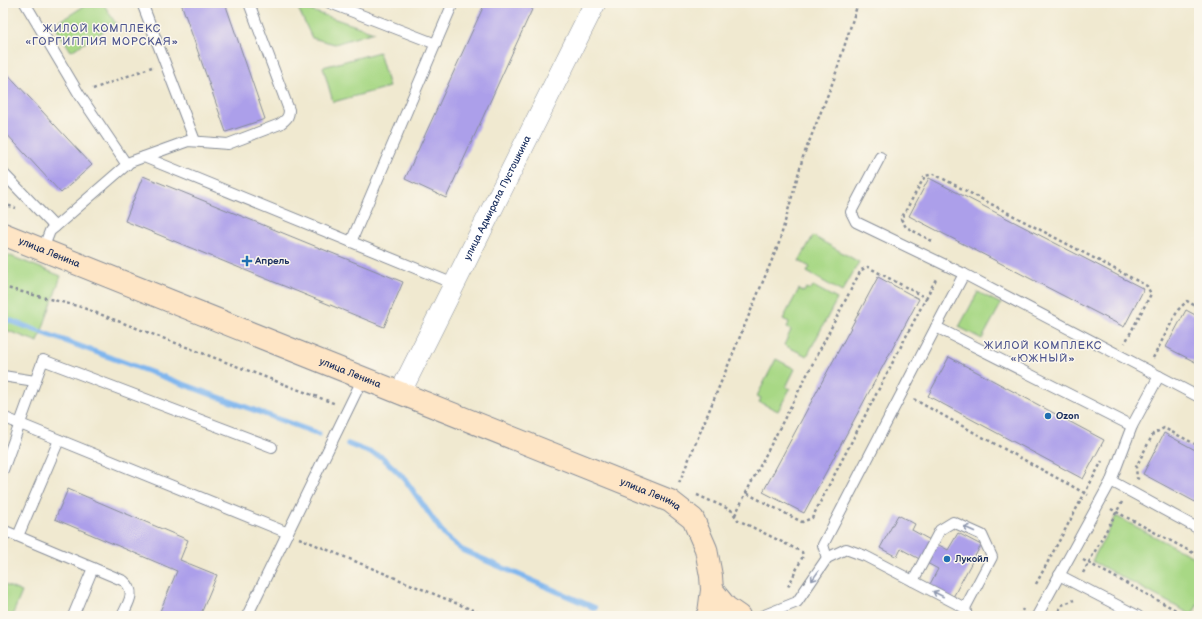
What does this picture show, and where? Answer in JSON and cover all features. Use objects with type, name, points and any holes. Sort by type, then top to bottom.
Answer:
[{"type":"street","name":"улица Адмирала Пустошкина","points":[[400,393],[595,3]]},
{"type":"street","name":"улица Ленина","points":[[3,234],[670,502],[693,520],[706,548],[712,590]]},
{"type":"street","points":[[707,616],[709,613],[712,590]]},
{"type":"street","points":[[712,590],[726,607],[739,616]]},
{"type":"lane","points":[[25,3],[79,94],[127,165]]},
{"type":"lane","points":[[142,3],[194,141]]},
{"type":"lane","points":[[43,249],[46,238],[55,226],[130,162],[188,141],[228,144],[280,124],[286,120],[289,115],[289,110],[249,3]]},
{"type":"lane","points":[[330,3],[436,44]]},
{"type":"lane","points":[[351,242],[453,3]]},
{"type":"lane","points":[[144,157],[454,284]]},
{"type":"lane","points":[[880,157],[851,212],[856,222],[964,274],[1199,397]]},
{"type":"lane","points":[[3,172],[55,226]]},
{"type":"lane","points":[[827,558],[823,545],[964,274]]},
{"type":"lane","points":[[936,327],[1132,426]]},
{"type":"lane","points":[[3,470],[43,360],[272,447]]},
{"type":"lane","points":[[3,376],[35,381]]},
{"type":"lane","points":[[1037,616],[1111,481],[1132,426],[1159,376]]},
{"type":"lane","points":[[248,616],[363,378]]},
{"type":"lane","points":[[3,417],[288,533]]},
{"type":"lane","points":[[18,536],[60,440]]},
{"type":"lane","points":[[1111,481],[1199,529]]},
{"type":"lane","points":[[762,616],[797,602],[827,558],[846,550],[865,556],[913,581],[966,612],[992,557],[982,535],[953,522],[940,530],[913,581]]},
{"type":"lane","points":[[3,530],[124,581],[129,585],[131,596],[122,616]]},
{"type":"lane","points":[[73,616],[93,568]]},
{"type":"lane","points":[[1059,575],[1138,616]]},
{"type":"path","points":[[677,487],[779,243],[803,157],[834,79],[858,3]]},
{"type":"path","points":[[79,94],[165,62]]},
{"type":"path","points":[[906,227],[901,219],[925,176],[934,174],[1147,286],[1151,294],[1125,344]]},
{"type":"path","points":[[735,515],[746,493],[861,270],[868,267],[926,298],[812,518],[802,522],[746,493]]},
{"type":"path","points":[[3,287],[81,307],[349,408]]},
{"type":"path","points":[[1153,359],[1178,310],[1187,302],[1199,308]]},
{"type":"path","points":[[913,397],[915,400],[1085,493],[1116,512],[1199,556]]},
{"type":"path","points":[[1077,584],[1128,490],[1137,478],[1136,467],[1152,434],[1164,428],[1199,446]]},
{"type":"path","points":[[1034,588],[1102,460]]},
{"type":"path","points":[[1137,478],[1144,482]]},
{"type":"path","points":[[288,533],[487,616]]},
{"type":"path","points":[[1071,553],[1187,616]]},
{"type":"path","points":[[1056,616],[1062,605],[1073,600],[1079,603]]},
{"type":"path","points":[[1019,616],[1023,609]]},
{"type":"path","points":[[1195,616],[1199,609]]},
{"type":"green space","points":[[89,3],[103,3],[116,24],[71,51],[54,25]]},
{"type":"green space","points":[[297,6],[374,32],[335,44],[312,38]]},
{"type":"green space","points":[[379,52],[389,87],[333,102],[323,67]]},
{"type":"green space","points":[[813,236],[859,262],[842,292],[807,272],[810,267],[799,261]]},
{"type":"green space","points":[[3,253],[61,276],[38,342],[3,329]]},
{"type":"green space","points":[[813,286],[837,299],[807,356],[784,345],[791,330],[787,328],[789,322],[783,319],[799,289],[804,292],[806,288],[811,290]]},
{"type":"green space","points":[[978,292],[1001,304],[982,339],[959,327]]},
{"type":"green space","points":[[776,359],[795,369],[786,387],[790,389],[778,411],[759,402],[761,398],[757,396]]},
{"type":"green space","points":[[1116,516],[1199,560],[1199,602],[1192,615],[1092,561]]},
{"type":"green space","points":[[3,584],[22,592],[12,616],[3,616]]},
{"type":"building","points":[[181,3],[225,3],[265,119],[226,132]]},
{"type":"building","points":[[485,3],[535,3],[446,198],[405,179]]},
{"type":"building","points":[[3,69],[92,165],[61,193],[3,130]]},
{"type":"building","points":[[143,176],[403,282],[384,327],[125,221]]},
{"type":"building","points":[[929,178],[1144,289],[1124,327],[909,216]]},
{"type":"building","points":[[878,277],[919,299],[804,513],[763,492]]},
{"type":"building","points":[[1186,310],[1199,317],[1199,364],[1166,347]]},
{"type":"building","points":[[949,357],[1104,440],[1083,479],[928,396]]},
{"type":"building","points":[[1164,433],[1199,452],[1199,504],[1143,474]]},
{"type":"building","points":[[68,489],[188,540],[180,560],[217,575],[200,616],[158,616],[177,571],[55,519]]},
{"type":"building","name":"Лукойл","points":[[898,515],[915,524],[912,530],[948,550],[958,533],[981,545],[952,599],[929,586],[938,569],[901,549],[897,557],[880,548]]},
{"type":"building","points":[[1069,612],[1076,616],[1068,616]]},
{"type":"waterway","points":[[3,318],[319,434]]},
{"type":"waterway","points":[[348,444],[382,457],[404,478],[445,536],[462,550],[595,608]]},
{"type":"place","name":"Апрель","points":[[247,261]]},
{"type":"place","name":"Ozon","points":[[1048,416]]},
{"type":"place","name":"Лукойл","points":[[947,559]]},
{"type":"district","name":"ЖИЛОЙ КОМПЛЕКС «ГОРГИППИЯ МОРСКАЯ»","points":[[102,34]]},
{"type":"district","name":"ЖИЛОЙ КОМПЛЕКС «ЮЖНЫЙ»","points":[[1043,351]]}]
